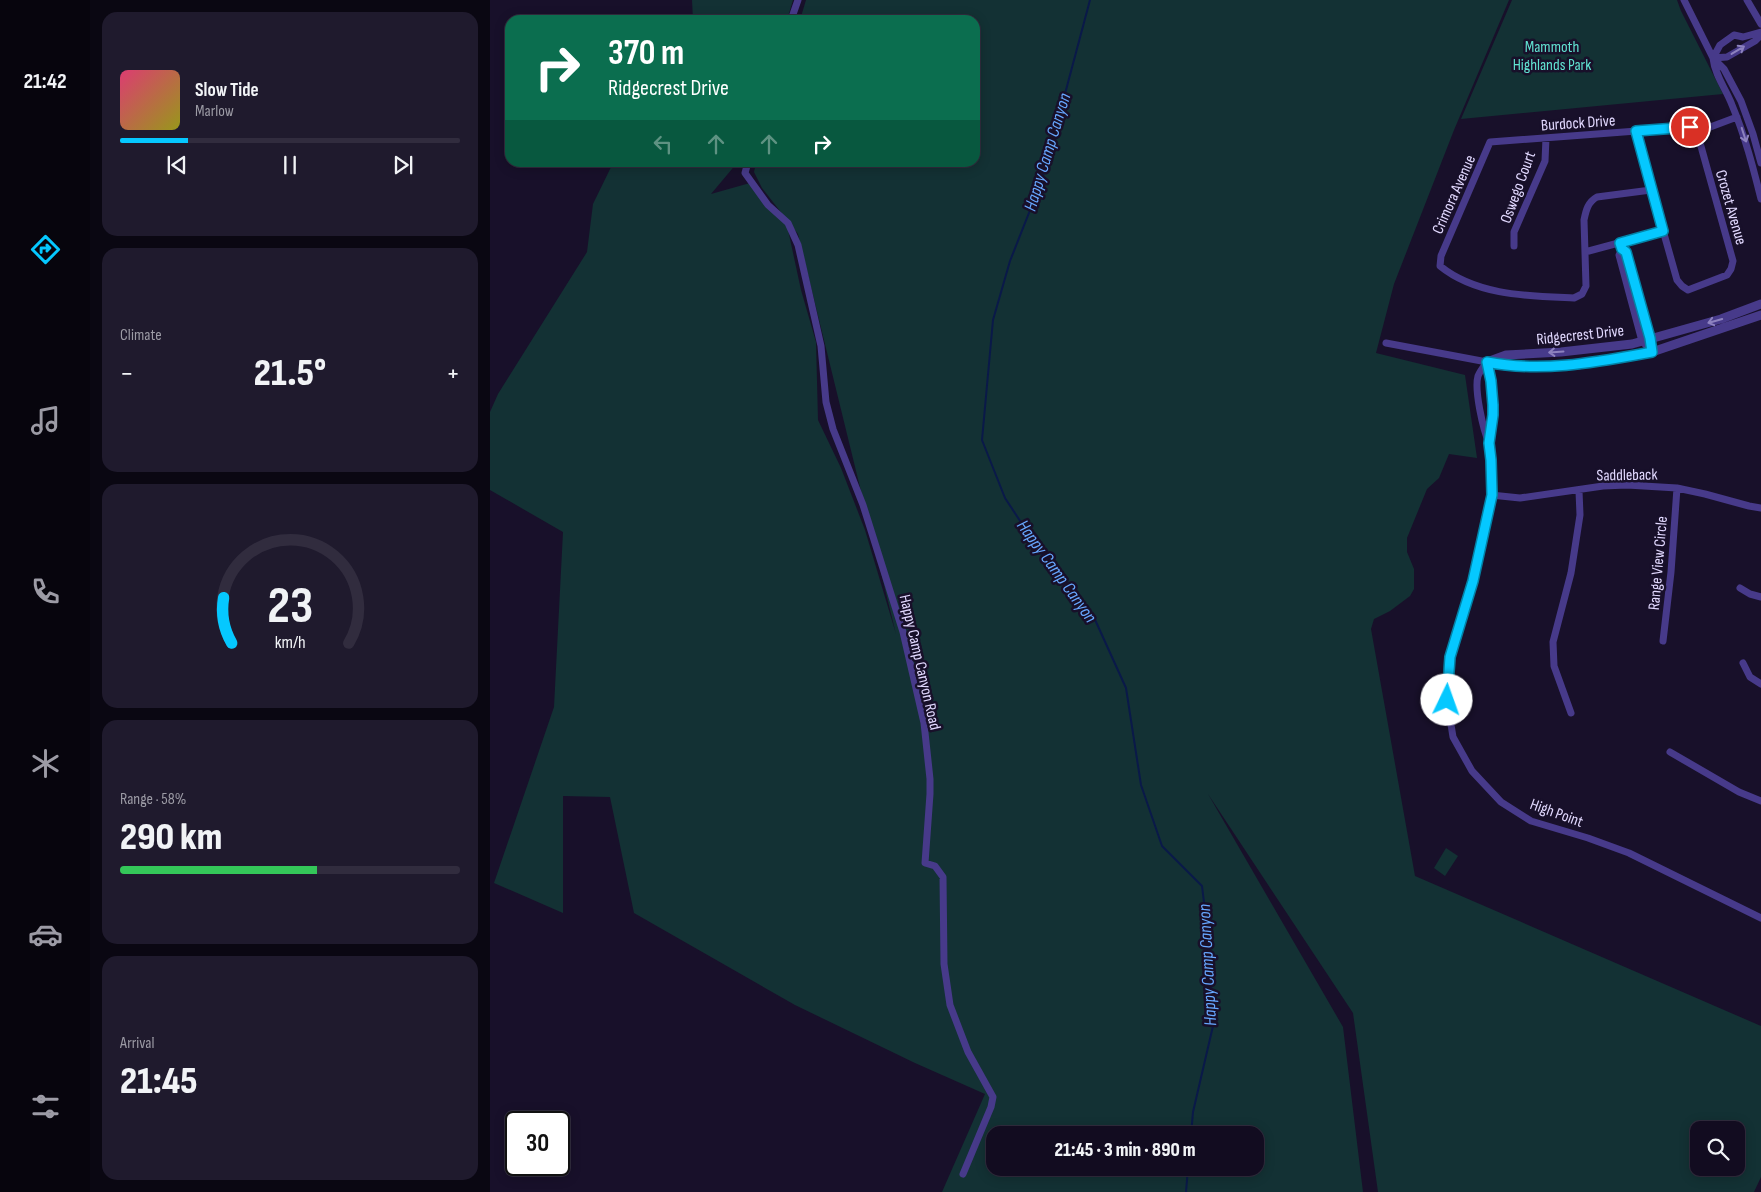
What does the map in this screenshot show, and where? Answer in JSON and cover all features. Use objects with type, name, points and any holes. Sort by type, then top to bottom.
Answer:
[{"type":"street","points":[[793,15],[798,0]]},
{"type":"street","points":[[1684,0],[1713,58],[1715,70],[1732,102],[1744,135],[1761,199]]},
{"type":"street","points":[[1747,0],[1761,24]]},
{"type":"street","points":[[1713,58],[1720,46],[1734,35],[1743,37],[1761,33]]},
{"type":"street","points":[[1713,58],[1727,57],[1754,40],[1761,33]]},
{"type":"street","points":[[1713,58],[1724,69],[1741,101],[1761,163]]},
{"type":"street","points":[[1697,132],[1737,117]]},
{"type":"street","name":"Burdock Drive","points":[[1490,142],[1690,127],[1697,132]]},
{"type":"street","points":[[1636,131],[1663,231],[1621,246],[1584,252],[1584,220],[1591,201],[1597,197],[1651,190]]},
{"type":"street","name":"Crozet Avenue","points":[[1663,231],[1677,280],[1688,290],[1727,275],[1731,269],[1733,261],[1697,132]]},
{"type":"street","name":"Oswego Court","points":[[1514,246],[1514,232],[1544,161],[1546,138]]},
{"type":"street","name":"Crimora Avenue","points":[[1490,142],[1441,256],[1440,266],[1447,272],[1474,285],[1515,296],[1574,298],[1584,291],[1586,282],[1584,252]]},
{"type":"street","name":"Happy Camp Canyon Road","points":[[747,167],[745,174],[768,204],[788,223],[798,245],[821,346],[826,402],[833,429],[863,505],[890,591],[924,724],[930,794],[925,863],[935,866],[943,878],[942,930],[946,986],[950,1005],[968,1052],[993,1097],[991,1107],[963,1174]]},
{"type":"street","points":[[1621,246],[1626,252],[1646,340],[1652,352]]},
{"type":"street","name":"Ridgecrest Drive","points":[[1487,362],[1506,355],[1561,352],[1632,344],[1721,319],[1761,304]]},
{"type":"street","name":"Ridgecrest Drive","points":[[1386,343],[1506,366],[1578,365],[1652,352],[1761,315]]},
{"type":"street","name":"High Point","points":[[1487,362],[1491,381],[1492,419],[1489,443],[1492,495],[1473,581],[1450,657],[1447,700],[1454,737],[1472,771],[1500,802],[1531,821],[1588,838],[1629,853],[1761,918]]},
{"type":"street","name":"High Point","points":[[1487,362],[1478,377],[1479,414],[1489,443]]},
{"type":"street","points":[[1482,420],[1491,421],[1492,419]]},
{"type":"street","name":"Saddleback","points":[[1492,495],[1520,498],[1627,484],[1677,488],[1761,508]]},
{"type":"street","name":"Range View Circle","points":[[1663,641],[1671,572],[1677,488]]},
{"type":"street","points":[[1571,713],[1554,666],[1553,642],[1571,573],[1580,515],[1579,491]]},
{"type":"street","points":[[1740,588],[1761,598]]},
{"type":"street","points":[[1743,662],[1750,677],[1761,684]]},
{"type":"street","points":[[1670,752],[1739,792],[1761,801]]},
{"type":"green space","points":[[692,0],[793,0],[788,15],[693,15]]},
{"type":"green space","points":[[806,0],[1509,0],[1454,130],[1394,284],[1376,353],[1465,375],[1477,458],[1449,454],[1439,478],[1427,489],[1407,538],[1407,552],[1414,569],[1414,589],[1410,596],[1390,611],[1374,619],[1371,629],[1415,876],[1761,1026],[1761,1177],[1754,1192],[1378,1192],[1353,1013],[1208,794],[1343,1027],[1363,1192],[942,1192],[985,1094],[915,1063],[795,1005],[634,913],[610,797],[563,796],[563,913],[494,883],[554,707],[563,532],[490,490],[490,412],[498,394],[587,252],[593,204],[611,167],[734,167],[711,194],[750,183],[787,225],[801,290],[816,342],[818,420],[841,468],[865,530],[896,634],[798,234],[762,188],[754,172],[755,167],[980,167],[980,15],[802,15]]},
{"type":"green space","name":"Mammoth Highlands Park","points":[[1512,0],[1677,0],[1723,94],[1461,119]]},
{"type":"green space","points":[[1446,848],[1458,856],[1445,876],[1434,868]]},
{"type":"waterway","name":"Happy Camp Canyon","points":[[1090,0],[1042,180],[1010,261],[993,320],[982,440],[1005,498],[1055,574],[1092,613],[1126,688],[1141,785],[1162,846],[1202,886],[1209,943],[1213,1026],[1193,1112],[1192,1126]]},
{"type":"waterway","name":"Happy Camp Canyon","points":[[1186,1192],[1187,1176]]},
{"type":"route","points":[[1447,700],[1450,657],[1473,581],[1492,495],[1489,443],[1493,405],[1487,362],[1506,366],[1578,365],[1652,352],[1650,338],[1626,252],[1622,249],[1620,243],[1663,231],[1636,131],[1690,127]]}]
